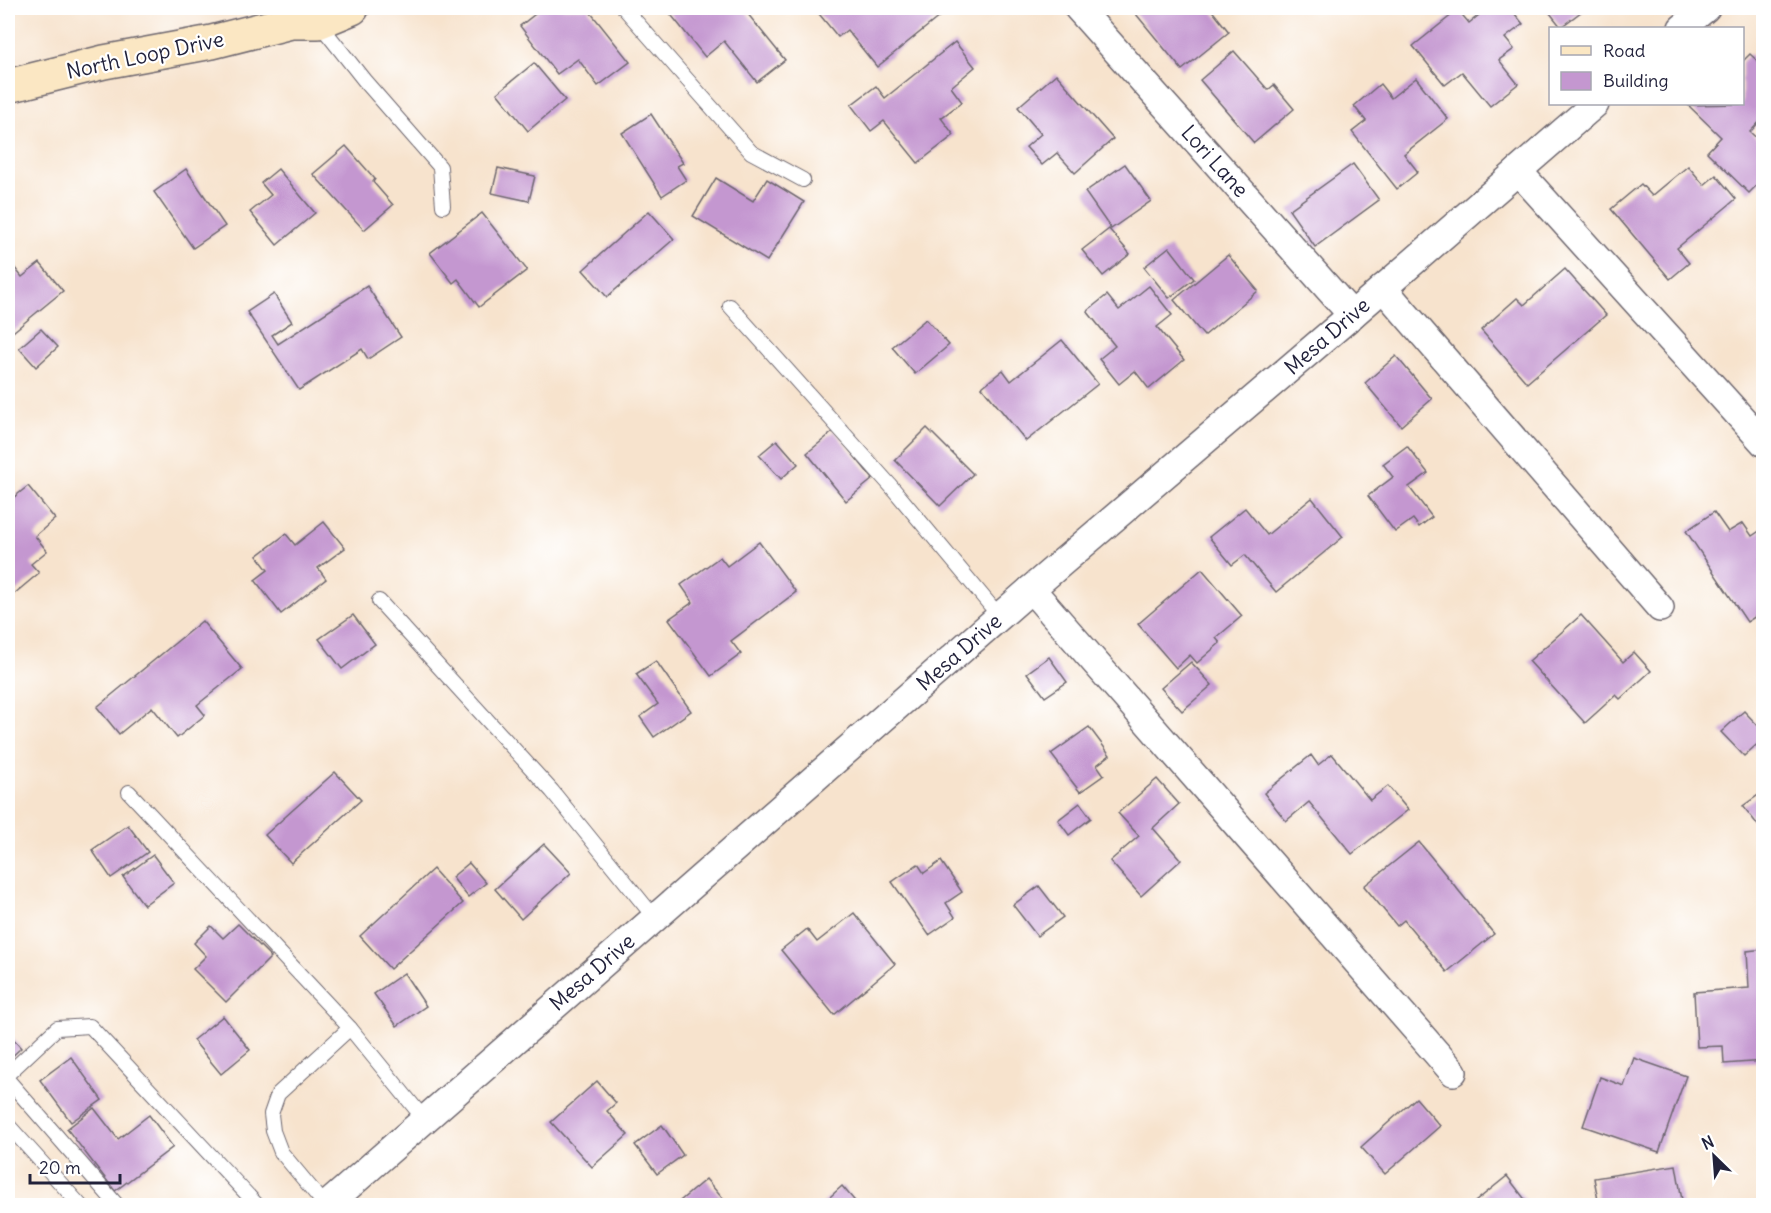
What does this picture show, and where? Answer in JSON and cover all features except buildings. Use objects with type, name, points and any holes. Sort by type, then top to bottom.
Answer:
[{"type":"street","name":"North Loop Drive","points":[[8,86],[104,62],[212,42],[291,22],[318,22],[352,8]]},
{"type":"street","name":"Lori Lane","points":[[1078,8],[1352,315]]},
{"type":"street","points":[[1683,27],[1706,8]]},
{"type":"street","name":"Mesa Drive","points":[[326,1206],[1031,589],[1594,105]]},
{"type":"street","points":[[1518,171],[1764,443]]},
{"type":"street","points":[[1383,288],[1660,608]]},
{"type":"street","points":[[1031,589],[1453,1072]]},
{"type":"lane","points":[[624,8],[751,152],[803,180]]},
{"type":"lane","points":[[318,22],[364,80],[440,167],[444,206]]},
{"type":"lane","points":[[730,306],[890,485],[1000,617]]},
{"type":"lane","points":[[380,601],[552,791],[654,917]]},
{"type":"lane","points":[[129,792],[350,1028],[424,1119]]},
{"type":"lane","points":[[8,1074],[57,1028],[90,1026],[258,1206]]},
{"type":"lane","points":[[326,1206],[281,1152],[273,1131],[271,1114],[278,1094],[350,1028]]},
{"type":"lane","points":[[8,1080],[118,1206]]},
{"type":"lane","points":[[8,1125],[81,1206]]}]
